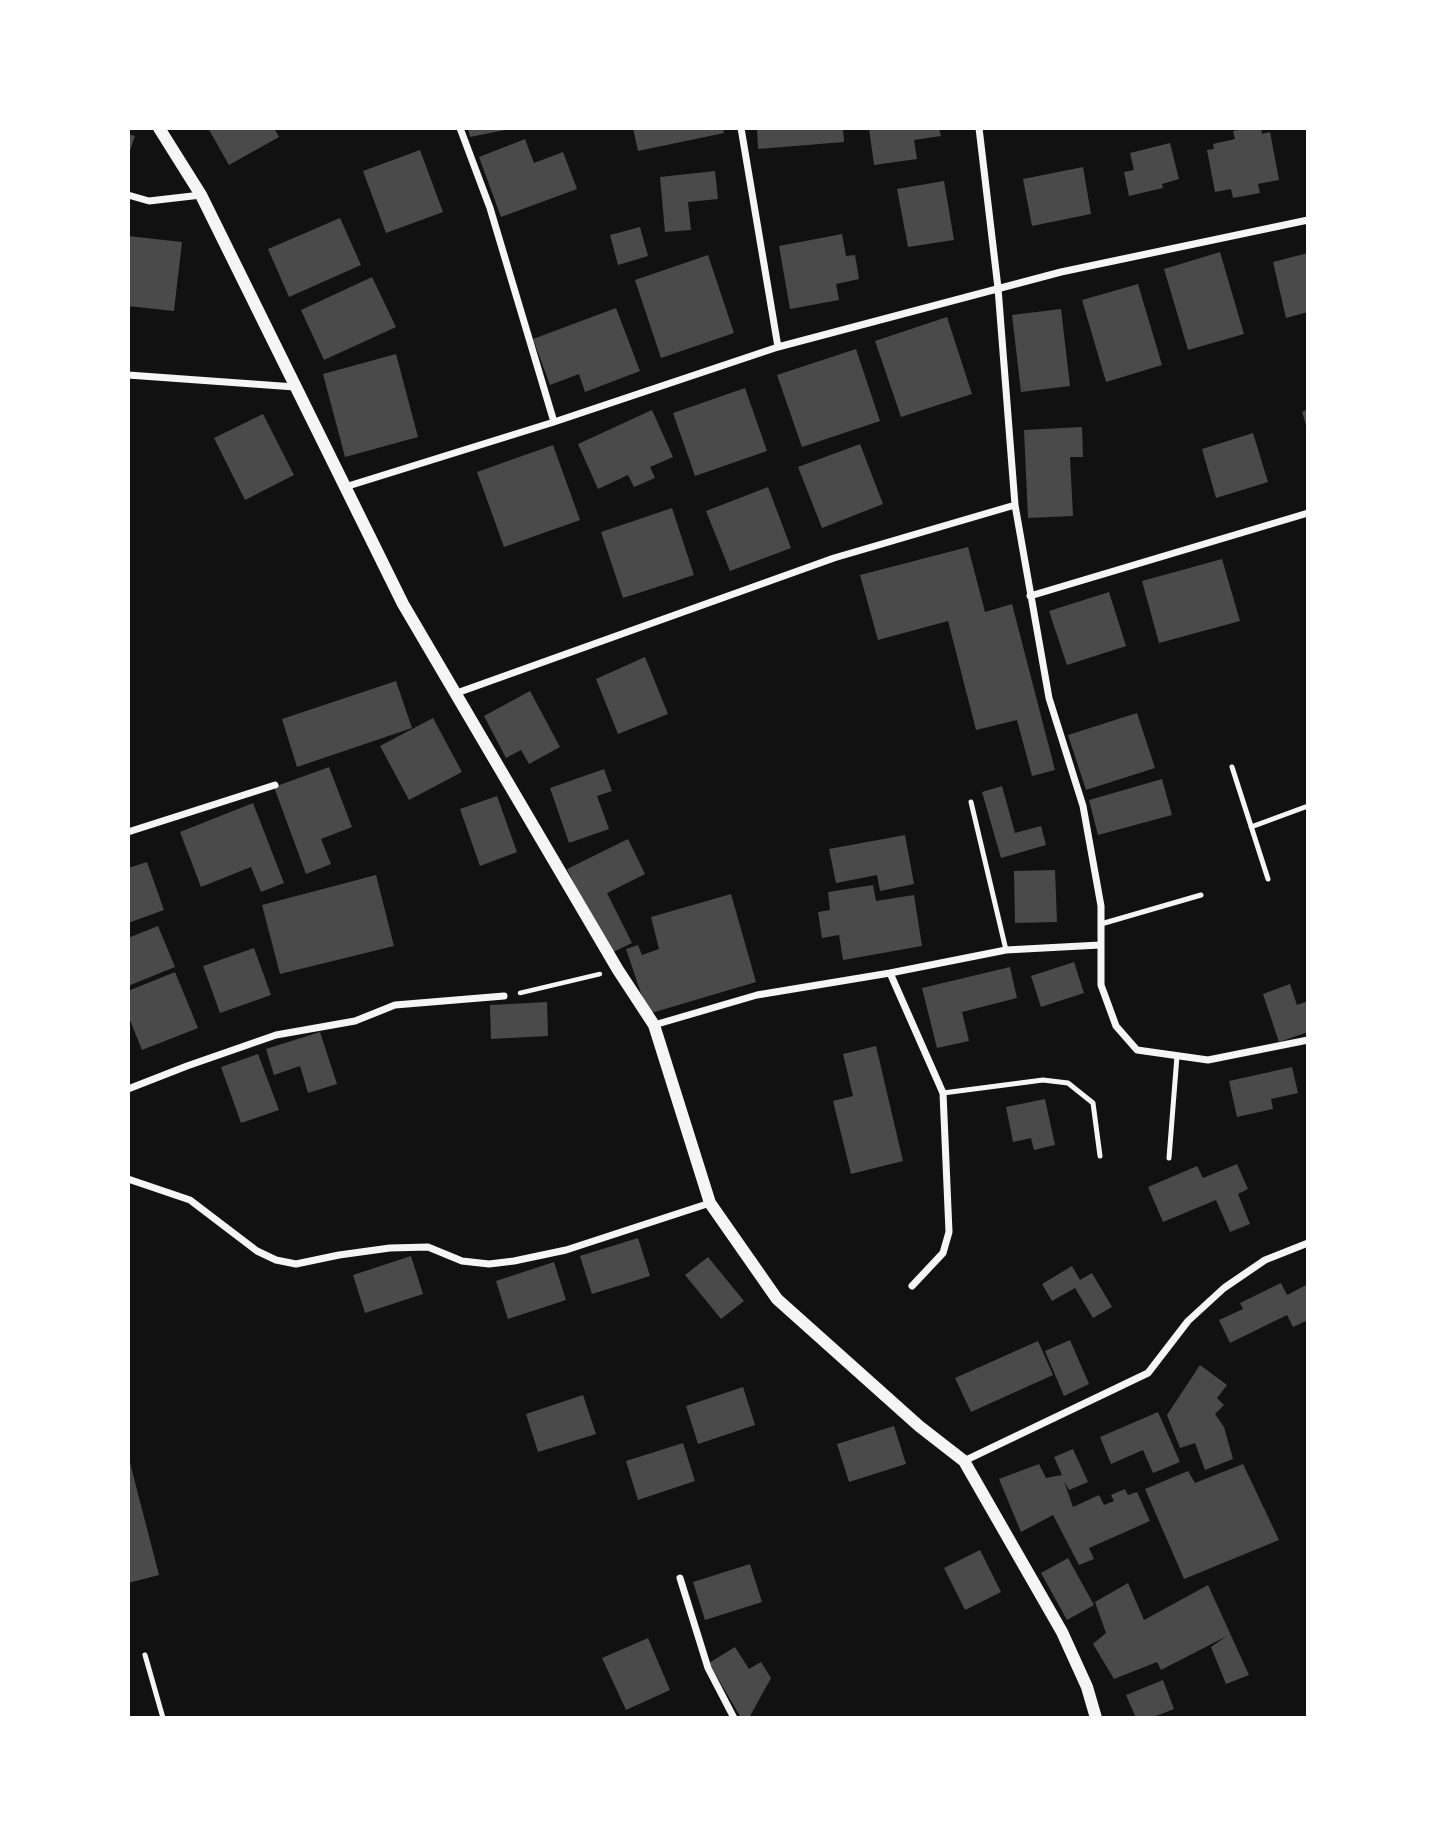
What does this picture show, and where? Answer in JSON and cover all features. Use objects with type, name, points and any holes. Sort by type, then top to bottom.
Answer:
[{"type":"street","points":[[159,128],[201,195],[403,604],[618,970],[654,1025],[710,1203],[777,1299],[919,1426],[964,1461],[1062,1632],[1087,1687],[1096,1718]]},
{"type":"street","points":[[460,128],[491,208],[554,422]]},
{"type":"street","points":[[741,128],[778,346]]},
{"type":"street","points":[[979,128],[998,288],[1015,505],[1049,698],[1083,806],[1101,906],[1101,985],[1116,1026],[1137,1049],[1208,1060],[1308,1040]]},
{"type":"street","points":[[128,195],[149,201],[201,195]]},
{"type":"street","points":[[344,487],[554,422],[778,346],[998,288],[1308,219]]},
{"type":"street","points":[[128,375],[295,387]]},
{"type":"street","points":[[454,694],[834,558],[1015,505]]},
{"type":"street","points":[[1030,596],[1308,513]]},
{"type":"street","points":[[128,832],[275,785]]},
{"type":"street","points":[[654,1025],[757,995],[1006,950],[1100,945]]},
{"type":"street","points":[[890,973],[943,1093],[948,1232],[943,1253],[912,1286]]},
{"type":"street","points":[[128,1089],[276,1035],[355,1021],[396,1005],[504,996]]},
{"type":"street","points":[[128,1179],[190,1200],[257,1251],[276,1260],[296,1264],[390,1248],[428,1247],[462,1261],[488,1264],[514,1261],[566,1250],[710,1203]]},
{"type":"street","points":[[964,1461],[1148,1373],[1188,1321],[1224,1288],[1265,1260],[1308,1243]]},
{"type":"street","points":[[680,1578],[708,1668],[734,1718]]},
{"type":"lane","points":[[1232,767],[1268,879]]},
{"type":"lane","points":[[971,802],[1006,950]]},
{"type":"lane","points":[[1251,827],[1308,806]]},
{"type":"lane","points":[[1101,924],[1201,895]]},
{"type":"lane","points":[[1169,1158],[1177,1056]]},
{"type":"lane","points":[[943,1093],[1042,1080],[1068,1083],[1093,1103],[1100,1156]]},
{"type":"lane","points":[[145,1655],[163,1718]]},
{"type":"path","points":[[504,996],[618,970]]},
{"type":"building","points":[[208,128],[274,128],[279,137],[229,165]]},
{"type":"building","points":[[468,128],[510,128],[510,129],[470,137]]},
{"type":"building","points":[[633,128],[723,128],[724,133],[638,151]]},
{"type":"building","points":[[757,128],[843,128],[844,142],[758,149]]},
{"type":"building","points":[[869,128],[939,128],[941,136],[914,140],[917,159],[874,165]]},
{"type":"building","points":[[1261,128],[1262,134],[1270,132],[1279,180],[1258,184],[1260,193],[1233,198],[1231,189],[1215,192],[1207,150],[1214,149],[1213,144],[1235,139],[1233,131]]},
{"type":"building","points":[[128,134],[135,136],[128,156]]},
{"type":"building","points":[[525,139],[534,163],[563,152],[577,189],[501,217],[479,157]]},
{"type":"building","points":[[1170,143],[1179,179],[1162,184],[1163,188],[1129,196],[1124,172],[1134,170],[1130,153]]},
{"type":"building","points":[[420,150],[443,212],[386,233],[363,171]]},
{"type":"building","points":[[1083,167],[1091,214],[1032,226],[1023,179]]},
{"type":"building","points":[[715,171],[718,199],[688,202],[691,230],[665,232],[660,177]]},
{"type":"building","points":[[944,181],[954,240],[908,247],[897,189]]},
{"type":"building","points":[[340,218],[361,265],[289,297],[268,249]]},
{"type":"building","points":[[640,227],[648,256],[618,265],[610,235]]},
{"type":"building","points":[[842,234],[846,256],[855,255],[859,279],[836,284],[839,300],[790,309],[779,246]]},
{"type":"building","points":[[128,236],[182,242],[174,311],[128,306]]},
{"type":"building","points":[[1220,252],[1244,334],[1188,350],[1164,269]]},
{"type":"building","points":[[1308,253],[1308,312],[1286,318],[1273,262]]},
{"type":"building","points":[[708,255],[734,333],[661,358],[635,280]]},
{"type":"building","points":[[372,277],[396,327],[324,360],[301,310]]},
{"type":"building","points":[[1138,284],[1162,365],[1106,382],[1082,300]]},
{"type":"building","points":[[616,308],[640,371],[585,392],[579,374],[550,385],[533,339]]},
{"type":"building","points":[[1061,309],[1070,386],[1021,392],[1012,315]]},
{"type":"building","points":[[947,317],[972,394],[901,417],[875,341]]},
{"type":"building","points":[[856,349],[880,421],[802,447],[777,375]]},
{"type":"building","points":[[396,354],[418,437],[345,457],[323,374]]},
{"type":"building","points":[[745,388],[767,451],[695,476],[673,413]]},
{"type":"building","points":[[1308,409],[1308,431],[1302,412]]},
{"type":"building","points":[[652,410],[673,457],[650,467],[655,478],[634,487],[628,475],[598,489],[578,444]]},
{"type":"building","points":[[263,414],[294,475],[245,500],[214,438]]},
{"type":"building","points":[[1082,427],[1083,457],[1070,457],[1073,516],[1028,518],[1024,430]]},
{"type":"building","points":[[1253,433],[1268,482],[1216,498],[1202,449]]},
{"type":"building","points":[[860,444],[883,504],[822,528],[798,467]]},
{"type":"building","points":[[553,445],[580,520],[504,547],[477,472]]},
{"type":"building","points":[[768,487],[791,548],[730,571],[706,511]]},
{"type":"building","points":[[672,508],[694,575],[623,598],[601,532]]},
{"type":"building","points":[[968,547],[985,612],[1012,604],[1055,770],[1032,776],[1017,720],[976,730],[948,621],[878,640],[860,575]]},
{"type":"building","points":[[1222,559],[1240,621],[1159,643],[1142,581]]},
{"type":"building","points":[[1109,592],[1126,646],[1067,665],[1049,611]]},
{"type":"building","points":[[645,657],[668,714],[618,734],[596,679]]},
{"type":"building","points":[[396,681],[412,728],[297,767],[282,719]]},
{"type":"building","points":[[530,691],[560,747],[529,764],[521,750],[506,758],[484,716]]},
{"type":"building","points":[[1137,713],[1155,768],[1086,790],[1068,735]]},
{"type":"building","points":[[433,718],[462,772],[409,800],[380,746]]},
{"type":"building","points":[[329,767],[352,827],[321,839],[331,864],[306,874],[274,787]]},
{"type":"building","points":[[604,769],[612,791],[597,796],[609,829],[569,843],[550,788]]},
{"type":"building","points":[[1162,779],[1172,815],[1098,835],[1089,800]]},
{"type":"building","points":[[1002,786],[1015,833],[1041,826],[1046,845],[1001,858],[982,792]]},
{"type":"building","points":[[497,796],[517,852],[480,866],[460,809]]},
{"type":"building","points":[[253,803],[284,883],[261,892],[251,867],[201,887],[180,832]]},
{"type":"building","points":[[905,835],[914,884],[880,891],[877,875],[836,883],[829,849]]},
{"type":"building","points":[[628,839],[645,874],[607,893],[632,943],[609,954],[567,869]]},
{"type":"building","points":[[147,862],[164,910],[128,923],[128,868]]},
{"type":"building","points":[[1055,870],[1057,922],[1015,923],[1014,871]]},
{"type":"building","points":[[376,875],[394,946],[280,974],[262,905]]},
{"type":"building","points":[[873,885],[876,901],[914,895],[922,946],[843,960],[839,935],[822,938],[818,912],[830,910],[828,892]]},
{"type":"building","points":[[731,894],[756,982],[648,1014],[626,949],[638,945],[642,955],[659,949],[651,917]]},
{"type":"building","points":[[158,926],[175,967],[128,986],[128,938]]},
{"type":"building","points":[[254,948],[271,995],[220,1013],[203,966]]},
{"type":"building","points":[[1074,962],[1084,993],[1041,1007],[1031,976]]},
{"type":"building","points":[[1010,967],[1017,998],[962,1012],[969,1041],[937,1048],[922,988]]},
{"type":"building","points":[[175,972],[198,1028],[142,1050],[128,1015],[128,991]]},
{"type":"building","points":[[1290,984],[1297,1005],[1308,1001],[1308,1032],[1279,1042],[1263,994]]},
{"type":"building","points":[[547,1002],[548,1036],[491,1039],[490,1005]]},
{"type":"building","points":[[320,1032],[337,1084],[308,1093],[300,1066],[274,1075],[266,1049]]},
{"type":"building","points":[[876,1046],[903,1161],[851,1174],[833,1101],[853,1096],[843,1054]]},
{"type":"building","points":[[258,1054],[279,1110],[241,1123],[221,1067]]},
{"type":"building","points":[[1292,1067],[1298,1093],[1271,1099],[1273,1109],[1237,1117],[1229,1081]]},
{"type":"building","points":[[1045,1099],[1055,1145],[1034,1150],[1031,1138],[1013,1142],[1006,1107]]},
{"type":"building","points":[[1237,1164],[1248,1189],[1238,1194],[1250,1224],[1230,1232],[1216,1200],[1163,1222],[1148,1187],[1197,1166],[1203,1178]]},
{"type":"building","points":[[638,1238],[650,1276],[592,1294],[580,1256]]},
{"type":"building","points":[[411,1256],[423,1294],[365,1313],[353,1275]]},
{"type":"building","points":[[708,1257],[744,1301],[721,1319],[685,1275]]},
{"type":"building","points":[[554,1262],[566,1300],[508,1319],[496,1281]]},
{"type":"building","points":[[1072,1266],[1080,1280],[1092,1273],[1112,1307],[1093,1318],[1075,1288],[1052,1301],[1042,1284]]},
{"type":"building","points":[[1281,1283],[1287,1295],[1308,1284],[1308,1320],[1293,1327],[1287,1315],[1230,1343],[1219,1320],[1243,1309],[1240,1303]]},
{"type":"building","points":[[1070,1340],[1089,1384],[1064,1396],[1045,1351]]},
{"type":"building","points":[[1038,1341],[1053,1375],[971,1412],[955,1378]]},
{"type":"building","points":[[1200,1365],[1227,1385],[1217,1398],[1224,1405],[1215,1414],[1224,1427],[1233,1459],[1205,1470],[1195,1443],[1180,1448],[1167,1415]]},
{"type":"building","points":[[743,1387],[755,1425],[698,1444],[686,1406]]},
{"type":"building","points":[[583,1395],[596,1434],[538,1452],[526,1414]]},
{"type":"building","points":[[1158,1412],[1180,1462],[1153,1473],[1143,1450],[1111,1464],[1100,1437]]},
{"type":"building","points":[[894,1426],[906,1464],[849,1482],[837,1444]]},
{"type":"building","points":[[683,1443],[695,1481],[638,1500],[626,1461]]},
{"type":"building","points":[[1073,1449],[1088,1482],[1069,1490],[1064,1481],[1073,1507],[1099,1495],[1104,1505],[1114,1501],[1111,1495],[1125,1489],[1128,1495],[1137,1492],[1150,1521],[1089,1548],[1094,1559],[1079,1565],[1053,1515],[1021,1532],[999,1479],[1039,1464],[1046,1478],[1062,1475],[1054,1457]]},
{"type":"building","points":[[128,1460],[159,1575],[128,1583]]},
{"type":"building","points":[[1243,1464],[1279,1540],[1184,1579],[1145,1489],[1188,1471],[1195,1483]]},
{"type":"building","points":[[980,1550],[1001,1592],[965,1610],[944,1568]]},
{"type":"building","points":[[1068,1558],[1094,1605],[1067,1620],[1041,1573]]},
{"type":"building","points":[[750,1564],[762,1602],[705,1620],[693,1582]]},
{"type":"building","points":[[1128,1583],[1144,1620],[1208,1585],[1249,1675],[1226,1684],[1211,1647],[1227,1636],[1161,1670],[1157,1662],[1114,1679],[1093,1644],[1106,1633],[1095,1602]]},
{"type":"building","points":[[648,1638],[670,1690],[626,1710],[602,1658]]},
{"type":"building","points":[[735,1647],[749,1669],[761,1662],[771,1678],[749,1718],[741,1718],[709,1663]]},
{"type":"building","points":[[1163,1680],[1174,1709],[1151,1718],[1136,1718],[1126,1695]]}]
